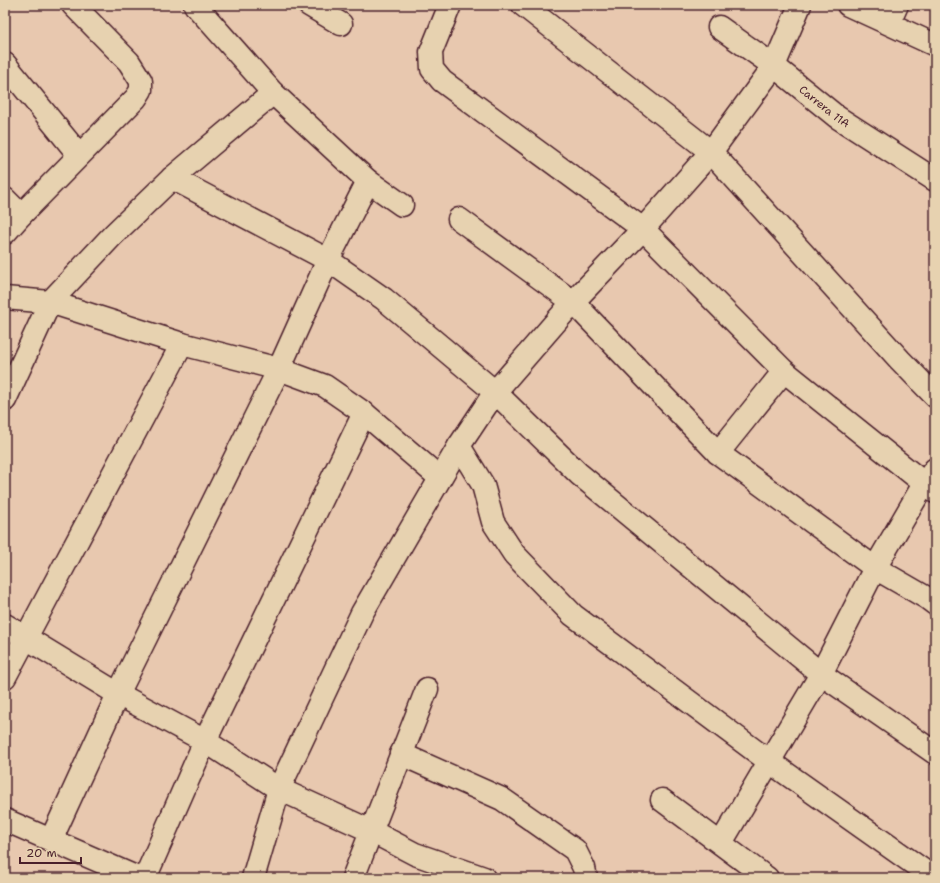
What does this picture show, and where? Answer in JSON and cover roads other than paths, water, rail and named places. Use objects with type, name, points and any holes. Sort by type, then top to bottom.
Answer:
[{"type":"street","points":[[5,233],[79,155],[136,98],[141,90],[141,81],[129,62],[73,5]]},
{"type":"street","points":[[195,5],[273,94],[368,181],[402,205]]},
{"type":"street","points":[[309,5],[341,24]]},
{"type":"street","points":[[450,5],[431,52],[432,69],[442,81],[643,229],[784,371],[931,482],[874,568],[821,674],[721,843]]},
{"type":"street","points":[[523,5],[711,152],[900,360],[935,396]]},
{"type":"street","points":[[253,878],[279,789],[362,614],[459,446],[495,392],[574,302],[643,229],[711,152],[774,66],[800,5]]},
{"type":"street","points":[[848,5],[893,14],[935,45]]},
{"type":"street","name":"Carrera 11A","points":[[719,27],[774,66],[837,117],[935,180]]},
{"type":"street","points":[[5,64],[79,155]]},
{"type":"street","points":[[5,400],[50,302],[113,235],[172,178],[273,94]]},
{"type":"street","points":[[172,178],[328,260],[384,299],[495,392],[579,474],[821,674],[935,753]]},
{"type":"street","points":[[51,840],[118,694],[279,369],[328,260],[368,181]]},
{"type":"street","points":[[5,199],[21,215]]},
{"type":"street","points":[[459,219],[574,302],[718,453],[874,568],[935,604]]},
{"type":"street","points":[[5,298],[50,302],[182,344],[279,369],[325,386],[364,413],[440,478]]},
{"type":"street","points":[[5,677],[182,344]]},
{"type":"street","points":[[718,453],[784,371]]},
{"type":"street","points":[[145,878],[205,741],[364,413]]},
{"type":"street","points":[[459,446],[483,485],[494,522],[514,554],[573,616],[770,762],[934,878]]},
{"type":"street","points":[[5,625],[118,694],[205,741],[279,789],[371,830],[415,854],[484,878]]},
{"type":"street","points":[[353,878],[428,689]]},
{"type":"street","points":[[402,754],[502,799],[576,850],[584,868],[586,878]]},
{"type":"street","points":[[662,800],[767,878]]},
{"type":"street","points":[[5,820],[138,878]]}]
